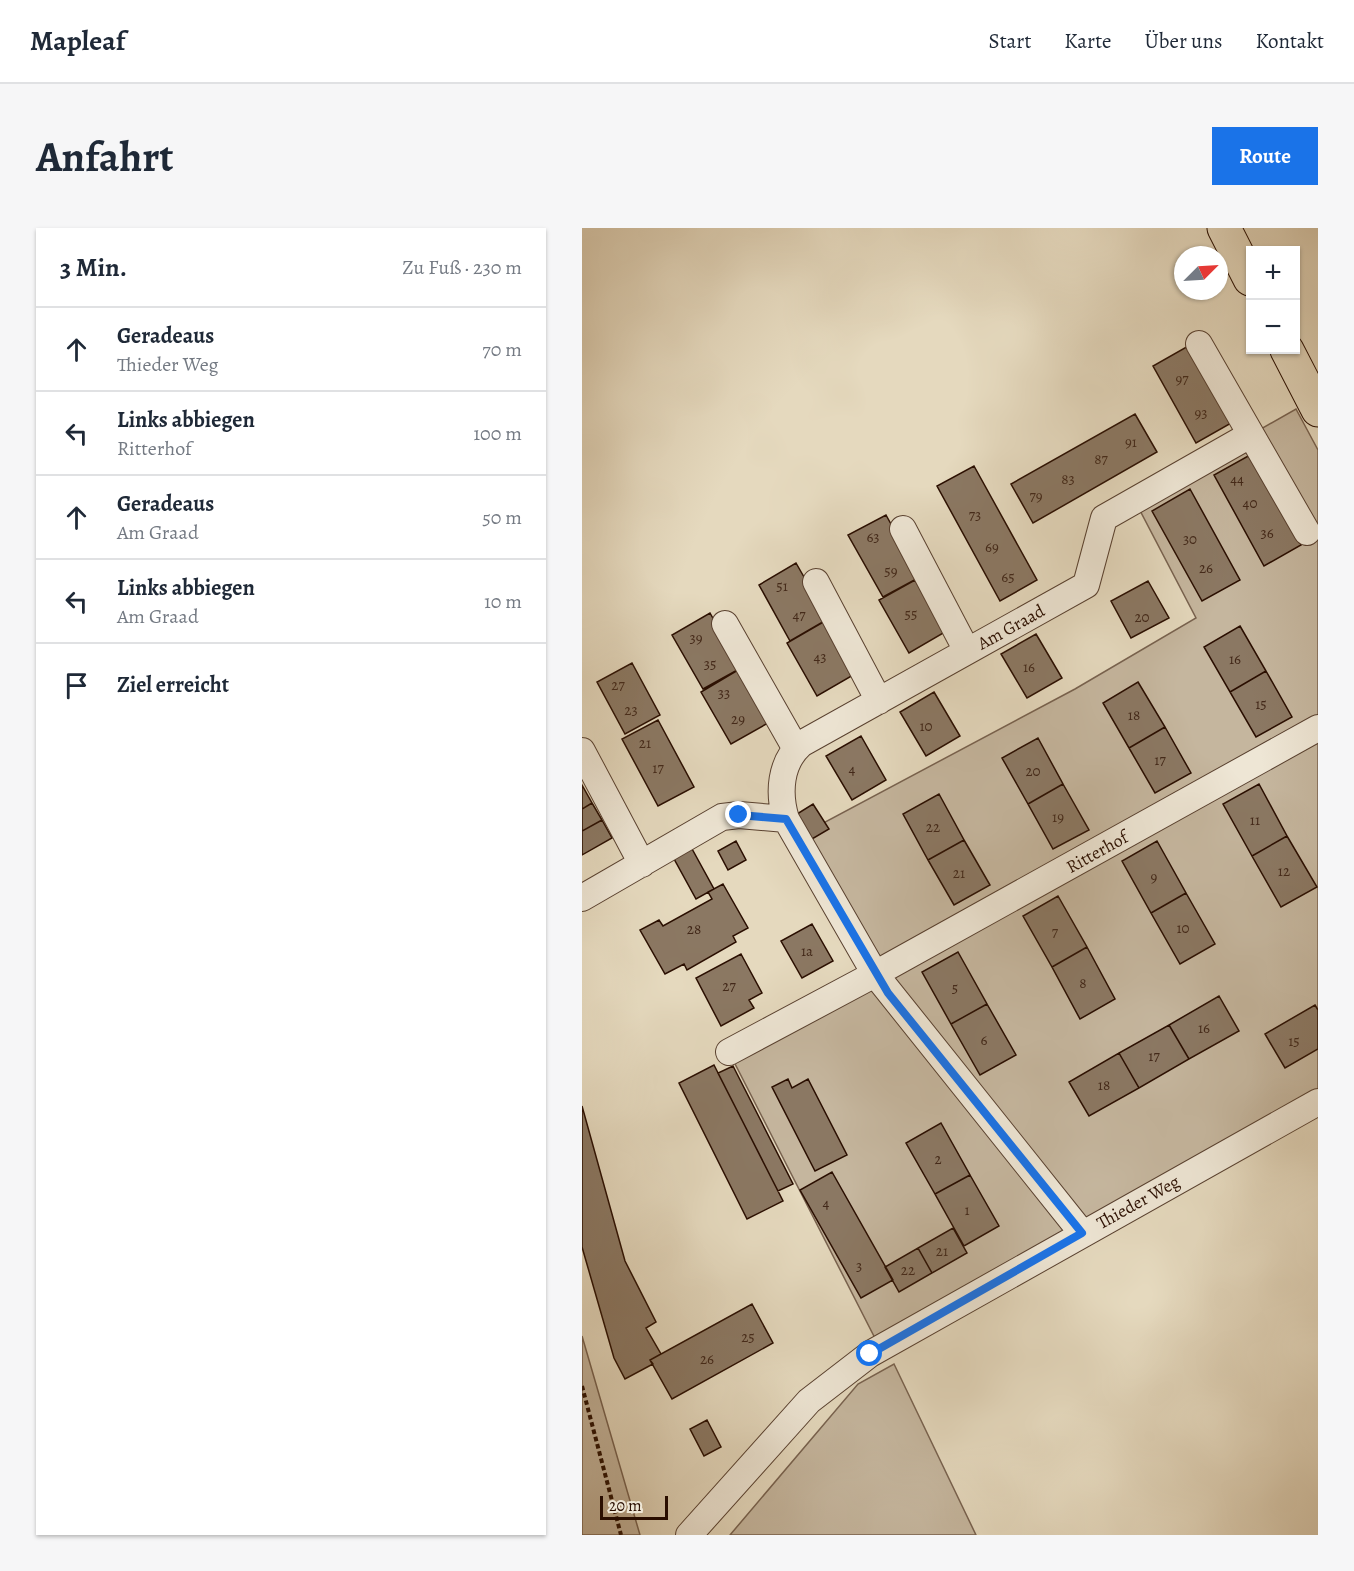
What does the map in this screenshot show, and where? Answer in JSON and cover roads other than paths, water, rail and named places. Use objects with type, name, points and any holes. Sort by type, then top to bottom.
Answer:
[{"type":"main road","points":[[1224,228],[1246,270]]},
{"type":"main road","points":[[1289,354],[1318,410]]},
{"type":"street","points":[[1199,344],[1306,532]]},
{"type":"street","name":"Am Graad","points":[[795,749],[1086,585],[1104,518],[1250,435]]},
{"type":"street","points":[[903,529],[967,651]]},
{"type":"street","points":[[816,582],[879,701]]},
{"type":"street","points":[[725,624],[795,749],[786,760],[784,770],[782,804],[786,819],[875,974],[1082,1233]]},
{"type":"street","name":"Ritterhof","points":[[729,1052],[875,974],[1318,728]]},
{"type":"street","points":[[582,751],[642,864]]},
{"type":"street","points":[[582,898],[722,817],[739,815],[786,819]]},
{"type":"street","name":"Thieder Weg","points":[[689,1535],[809,1401],[870,1354],[1318,1102]]}]
